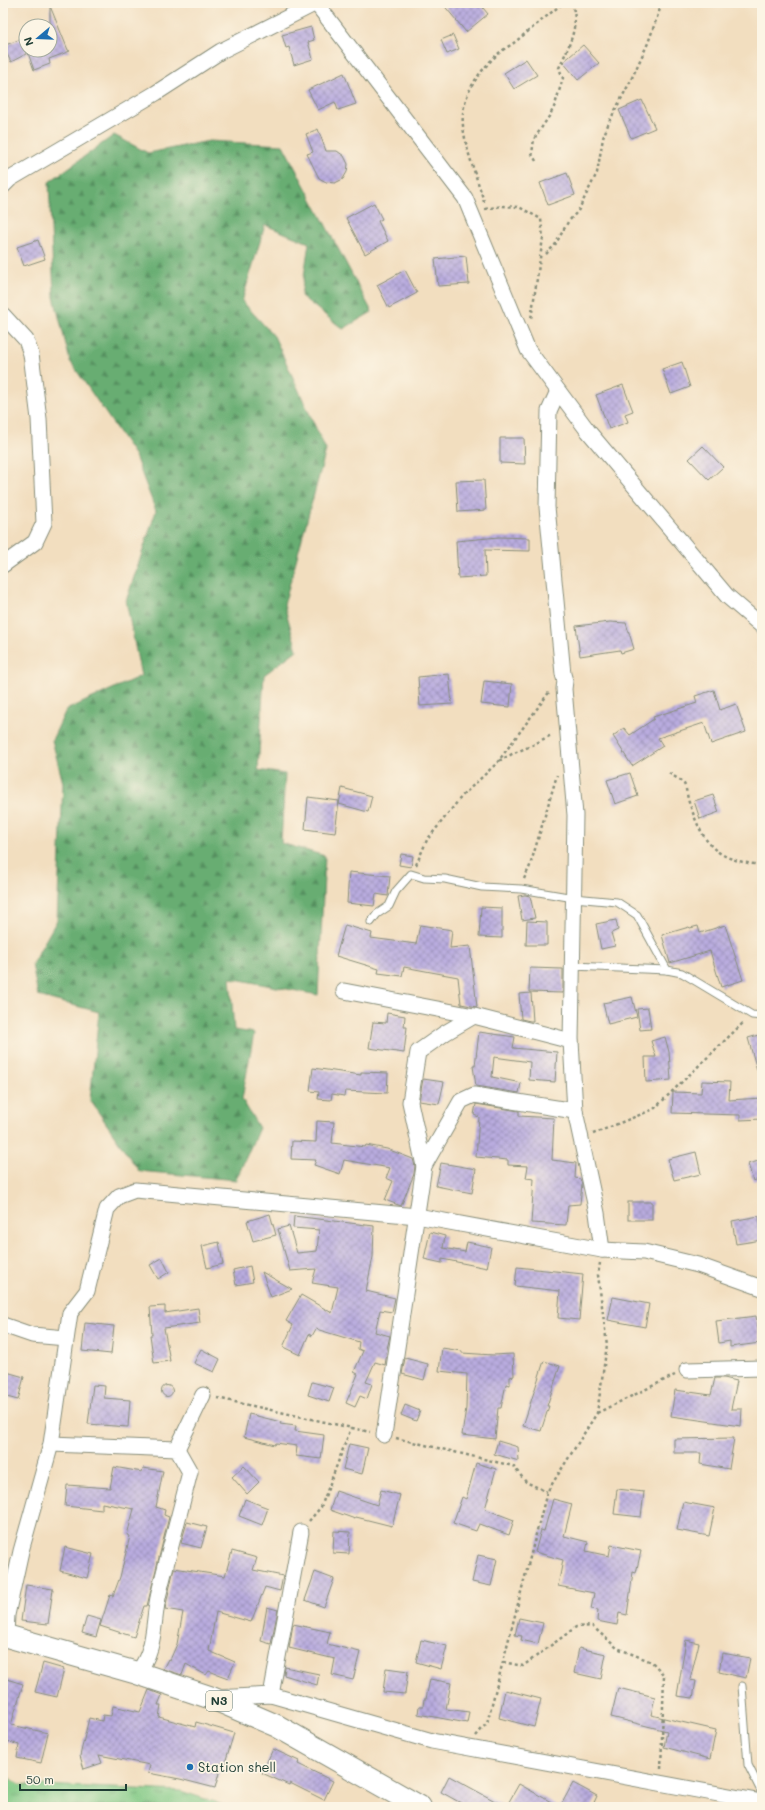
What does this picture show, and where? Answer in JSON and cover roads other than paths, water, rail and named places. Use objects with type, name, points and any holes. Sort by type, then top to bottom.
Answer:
[{"type":"highway","name":"N3","points":[[5,1635],[137,1673],[212,1698],[277,1726],[420,1807]]},
{"type":"street","points":[[3,186],[10,179],[156,93],[221,51],[316,3],[465,198],[478,211],[528,350],[588,431],[727,596],[762,626]]},
{"type":"street","points":[[3,315],[26,340],[31,354],[39,419],[44,523],[35,542],[3,565]]},
{"type":"street","points":[[558,391],[549,411],[547,507],[565,682],[564,689],[575,815],[571,1041],[575,1112],[597,1213],[602,1250]]},
{"type":"street","points":[[344,991],[474,1016],[571,1041]]},
{"type":"street","points":[[384,1435],[424,1166],[410,1102],[418,1052],[445,1033],[474,1016]]},
{"type":"street","points":[[424,1166],[461,1101],[474,1095],[575,1112]]},
{"type":"street","points":[[5,1635],[7,1615],[21,1551],[50,1444],[70,1314],[87,1291],[107,1209],[119,1196],[135,1190],[417,1216],[602,1250],[644,1252],[698,1265],[762,1288]]},
{"type":"street","points":[[3,1325],[32,1336],[66,1338]]},
{"type":"street","points":[[687,1370],[762,1368]]},
{"type":"street","points":[[177,1449],[202,1395]]},
{"type":"street","points":[[50,1444],[177,1449]]},
{"type":"street","points":[[137,1673],[145,1664],[152,1646],[159,1595],[190,1472],[177,1449]]},
{"type":"street","points":[[270,1695],[301,1532]]},
{"type":"street","points":[[212,1698],[270,1695],[432,1741],[762,1802]]},
{"type":"lane","points":[[371,922],[377,914],[389,906],[396,891],[411,874],[424,878],[445,879],[482,887],[521,889],[574,898],[617,902],[637,916],[667,970]]},
{"type":"lane","points":[[572,966],[667,970],[682,973],[752,1015],[762,1016]]},
{"type":"lane","points":[[742,1686],[748,1765],[762,1793]]},
{"type":"place","name":"Station shell","points":[[190,1767]]}]
